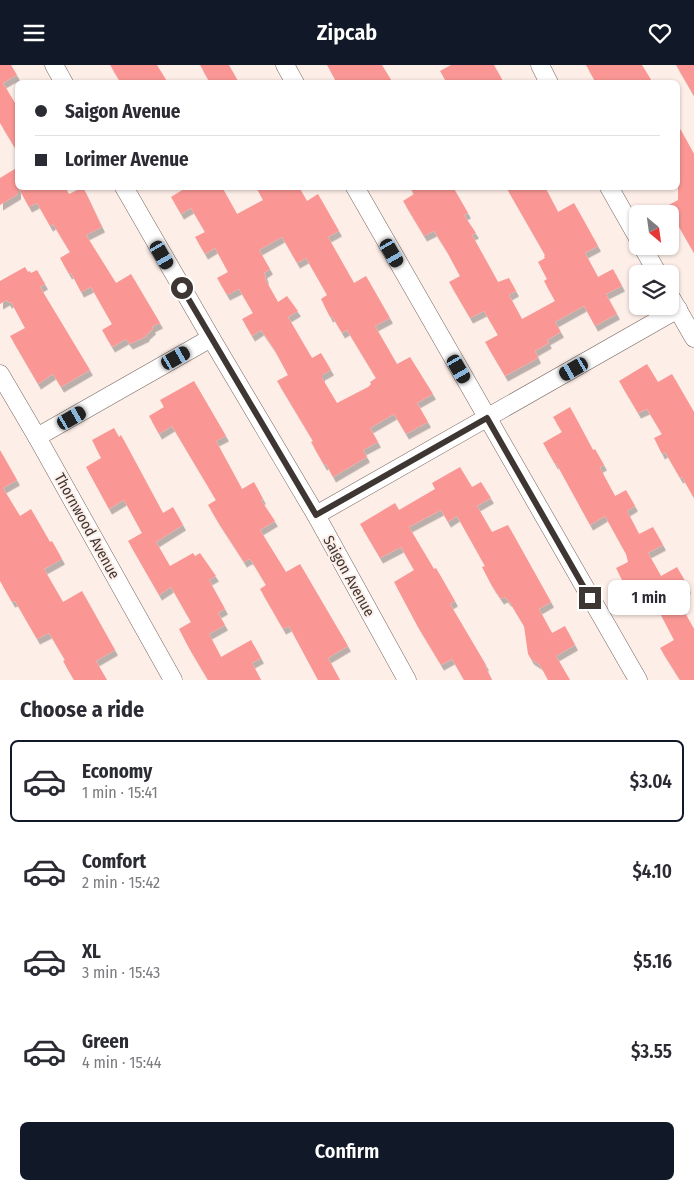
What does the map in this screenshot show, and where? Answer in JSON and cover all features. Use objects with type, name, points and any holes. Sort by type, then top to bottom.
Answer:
[{"type":"street","points":[[54,65],[62,80]]},
{"type":"street","points":[[285,65],[293,80]]},
{"type":"street","points":[[540,65],[548,80]]},
{"type":"street","name":"Saigon Avenue","points":[[126,190],[210,338],[316,515],[407,680]]},
{"type":"street","points":[[357,190],[638,680]]},
{"type":"street","points":[[611,190],[629,222]]},
{"type":"street","points":[[679,311],[694,338]]},
{"type":"street","points":[[316,515],[487,418],[653,315]]},
{"type":"street","points":[[38,437],[210,338]]},
{"type":"street","name":"Thornwood Avenue","points":[[0,374],[38,437],[172,680]]},
{"type":"building","points":[[0,65],[11,65],[17,75],[3,83],[15,103],[15,148],[0,123]]},
{"type":"building","points":[[110,65],[157,65],[166,80],[119,80]]},
{"type":"building","points":[[200,65],[229,65],[237,80],[208,80]]},
{"type":"building","points":[[327,65],[382,65],[391,80],[335,80]]},
{"type":"building","points":[[451,65],[494,65],[502,80],[445,80],[440,71]]},
{"type":"building","points":[[586,65],[642,65],[651,80],[594,80]]},
{"type":"building","points":[[676,65],[694,65],[694,96]]},
{"type":"building","points":[[680,129],[694,154],[694,253],[679,227],[679,205],[669,205],[678,200],[678,190],[680,190]]},
{"type":"building","points":[[15,169],[15,190],[18,190],[18,194],[0,205],[0,178]]},
{"type":"building","points":[[20,190],[67,190],[69,194],[77,190],[84,190],[102,227],[86,235],[116,283],[131,274],[160,323],[152,327],[153,329],[147,336],[130,344],[126,339],[112,347],[102,330],[112,324],[91,287],[81,292],[60,258],[70,252],[53,224],[50,226],[37,203],[29,207]]},
{"type":"building","points":[[182,190],[224,190],[237,214],[263,200],[258,190],[301,190],[307,201],[318,194],[339,231],[328,237],[354,283],[366,276],[390,318],[375,326],[397,364],[410,357],[433,394],[417,403],[428,422],[406,434],[394,414],[370,428],[378,442],[363,450],[367,457],[333,477],[326,464],[324,465],[311,442],[313,441],[277,381],[288,375],[274,349],[261,330],[252,336],[242,319],[253,313],[239,289],[227,295],[217,278],[228,272],[215,248],[205,254],[195,237],[205,232],[191,208],[181,214],[171,197]],"holes":[[[282,237],[297,263],[306,258],[327,295],[321,299],[330,317],[332,316],[342,333],[347,330],[376,378],[370,382],[371,384],[368,387],[337,403],[322,378],[322,375],[331,370],[321,353],[312,358],[288,317],[298,311],[287,296],[278,302],[265,279],[264,273],[270,269],[259,250]]]},
{"type":"building","points":[[411,190],[455,190],[468,213],[464,215],[476,233],[472,235],[498,282],[509,278],[516,291],[509,295],[522,319],[555,301],[544,281],[547,279],[538,262],[545,258],[545,255],[508,190],[547,190],[558,212],[574,203],[598,246],[585,253],[598,277],[613,269],[622,286],[606,294],[617,314],[595,326],[584,306],[555,322],[561,332],[547,340],[549,343],[535,351],[538,358],[505,376],[485,342],[498,335],[484,311],[470,318],[449,282],[460,276],[446,250],[434,231],[424,236],[403,201],[414,194]]},
{"type":"building","points":[[25,267],[31,273],[37,270],[45,284],[40,287],[90,370],[61,387],[53,374],[38,384],[10,336],[25,328],[11,302],[9,303],[7,300],[0,304],[0,281]]},
{"type":"building","points":[[647,364],[658,382],[672,374],[694,412],[694,498],[665,452],[662,454],[654,438],[662,434],[647,409],[638,413],[619,381]]},
{"type":"building","points":[[194,381],[226,436],[216,441],[242,489],[254,482],[263,499],[261,500],[275,521],[260,530],[286,572],[300,564],[348,646],[328,658],[340,680],[318,680],[289,626],[283,629],[260,589],[266,585],[251,560],[249,559],[244,562],[208,505],[216,500],[172,426],[159,434],[149,416],[164,407],[160,400]]},
{"type":"building","points":[[570,407],[593,450],[595,449],[604,465],[600,467],[601,470],[615,496],[626,490],[635,506],[627,511],[639,534],[653,527],[663,545],[648,553],[661,576],[677,567],[685,581],[688,588],[675,595],[694,629],[694,680],[680,680],[660,648],[674,640],[652,598],[649,600],[648,598],[636,606],[627,590],[616,568],[628,562],[626,554],[605,516],[590,525],[543,443],[562,432],[553,417]]},
{"type":"building","points":[[114,428],[119,437],[121,435],[163,513],[173,507],[183,525],[156,542],[170,566],[193,553],[195,556],[200,553],[216,576],[209,580],[225,609],[218,613],[225,625],[209,634],[221,657],[251,640],[261,658],[252,663],[261,680],[208,680],[189,648],[179,629],[191,622],[171,587],[159,595],[128,541],[142,533],[124,500],[109,509],[86,467],[101,458],[92,440]]},
{"type":"building","points":[[0,450],[17,480],[3,488],[20,516],[31,509],[62,559],[44,569],[63,602],[82,591],[115,650],[96,661],[107,680],[74,680],[49,633],[37,639],[15,601],[12,602],[0,581]]},
{"type":"building","points":[[460,467],[472,487],[481,482],[491,498],[477,506],[492,532],[508,525],[551,602],[539,609],[552,633],[565,626],[575,645],[556,656],[570,680],[548,680],[540,665],[531,659],[528,654],[524,626],[509,601],[505,597],[501,599],[492,586],[482,567],[485,566],[457,516],[448,522],[441,510],[409,527],[455,601],[450,604],[486,665],[492,680],[464,680],[452,659],[441,665],[394,582],[414,570],[401,547],[380,558],[360,524],[395,503],[399,510],[435,489],[432,483]]},
{"type":"route","points":[[182,288],[316,515],[487,418],[590,598]]}]
